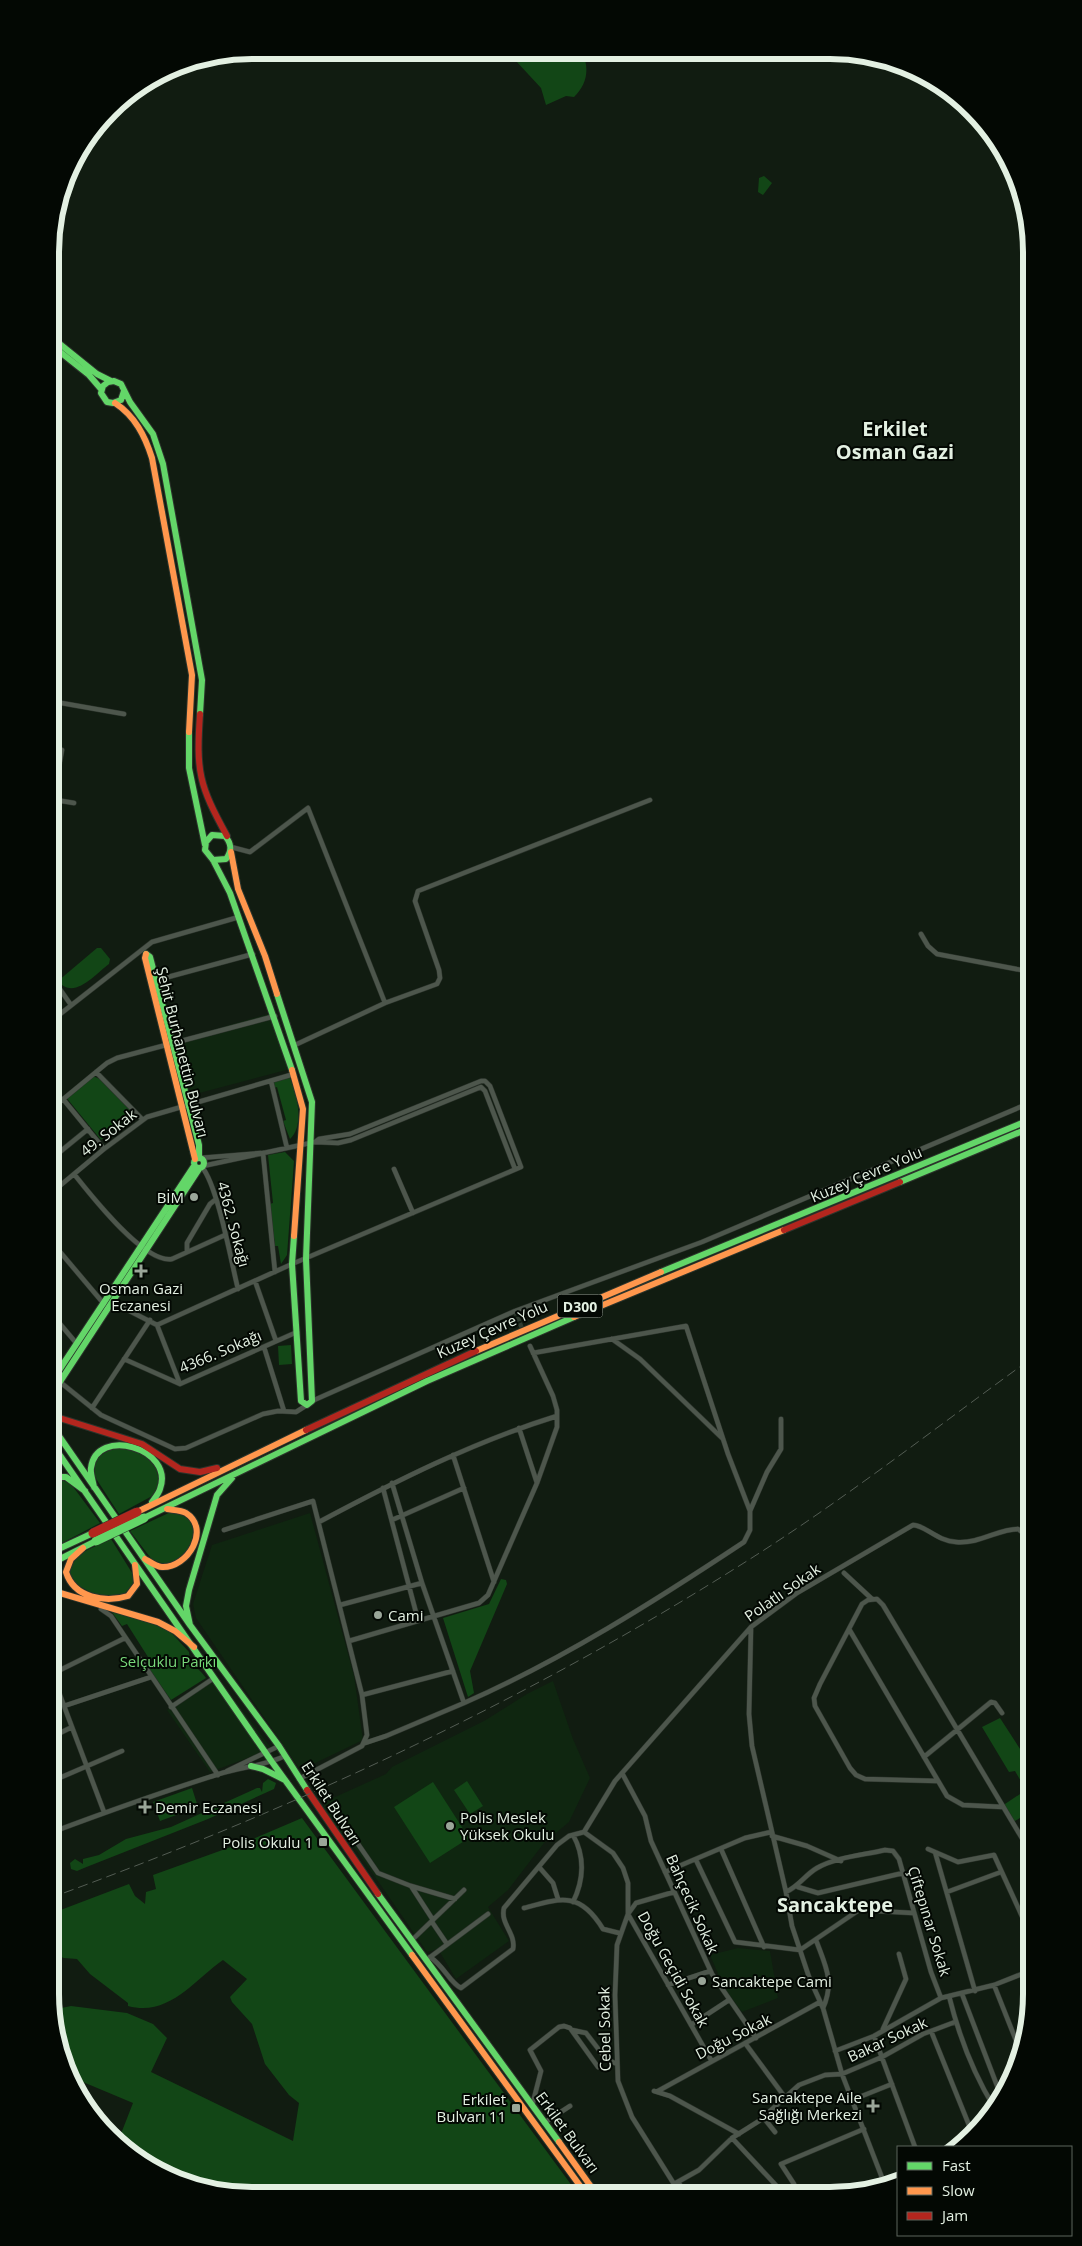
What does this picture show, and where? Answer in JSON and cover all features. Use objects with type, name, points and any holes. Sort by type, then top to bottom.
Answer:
[{"type":"main road","points":[[59,343],[97,374],[121,384],[124,392],[152,434],[163,464],[202,680],[198,758],[200,778],[207,800],[230,846],[238,889],[265,956],[312,1102],[313,1143],[306,1259],[309,1403],[301,1401],[292,1264],[303,1109],[275,1016],[230,893],[213,860],[206,854],[202,821],[189,767],[194,690],[192,675],[152,458],[147,441],[126,409],[104,399],[101,390],[89,375],[59,351]]},
{"type":"main road","points":[[101,390],[105,383],[111,380]]},
{"type":"main road","points":[[115,403],[121,399],[124,392]]},
{"type":"main road","points":[[205,846],[209,838],[217,834],[230,846]]},
{"type":"main road","points":[[213,860],[222,860],[230,846]]},
{"type":"main road","name":"Şehit Burhanettin Bulvarı","points":[[145,951],[150,957],[185,1105],[199,1146],[199,1163]]},
{"type":"main road","name":"Şehit Burhanettin Bulvarı","points":[[145,951],[145,958],[170,1045]]},
{"type":"main road","name":"Kuzey Çevre Yolu","points":[[137,1512],[425,1374],[541,1322],[1023,1124]]},
{"type":"main road","name":"Kuzey Çevre Yolu","points":[[95,1537],[144,1518],[427,1380],[1023,1131]]},
{"type":"main road","points":[[59,1371],[146,1248],[199,1163]]},
{"type":"main road","points":[[60,1382],[108,1303]]},
{"type":"main road","points":[[59,1418],[142,1444],[168,1462],[185,1470],[208,1471],[248,1458]]},
{"type":"main road","name":"Erkilet Bulvarı","points":[[59,1436],[190,1625],[279,1746],[334,1833],[428,1959],[592,2187]]},
{"type":"main road","points":[[94,1486],[91,1463],[100,1451],[120,1444],[142,1450],[157,1464],[162,1484],[156,1497],[137,1512]]},
{"type":"main road","name":"Erkilet Bulvarı","points":[[59,1454],[272,1762],[581,2187]]},
{"type":"main road","points":[[190,1625],[187,1611],[188,1595],[217,1495],[239,1472]]},
{"type":"main road","points":[[59,1477],[66,1477],[85,1492]]},
{"type":"main road","points":[[145,1559],[156,1566],[173,1566],[188,1556],[196,1541],[196,1526],[189,1514],[175,1508],[160,1510]]},
{"type":"main road","name":"D300","points":[[59,1550],[95,1537],[137,1512]]},
{"type":"main road","points":[[82,1543],[71,1559],[66,1572],[71,1585],[84,1593],[107,1599],[128,1596],[137,1584],[136,1565]]},
{"type":"main road","points":[[59,1546],[82,1543]]},
{"type":"main road","name":"D300","points":[[59,1558],[82,1543]]},
{"type":"main road","points":[[59,1593],[158,1622],[175,1631],[194,1647]]},
{"type":"main road","points":[[251,1766],[263,1769],[285,1780]]},
{"type":"street","points":[[59,703],[124,714]]},
{"type":"street","points":[[59,750],[62,750],[59,765]]},
{"type":"street","points":[[59,800],[74,803]]},
{"type":"street","points":[[295,1045],[385,1004],[436,985],[440,980],[439,970],[415,901],[418,891],[650,800]]},
{"type":"street","points":[[230,846],[250,852],[308,808],[385,1004]]},
{"type":"street","points":[[59,1015],[145,951],[154,940],[239,918]]},
{"type":"street","points":[[921,934],[928,946],[937,954],[1023,970]]},
{"type":"street","points":[[156,980],[253,954]]},
{"type":"street","points":[[59,988],[71,1005]]},
{"type":"street","points":[[59,1102],[96,1072],[118,1058],[275,1016]]},
{"type":"street","points":[[96,1072],[142,1119]]},
{"type":"street","name":"49. Sokak","points":[[61,1185],[142,1119],[294,1074]]},
{"type":"street","points":[[271,1081],[287,1148]]},
{"type":"street","points":[[156,1325],[292,1264],[521,1167],[490,1086],[485,1081],[479,1081],[350,1134],[318,1139],[313,1143]]},
{"type":"street","points":[[485,1081],[483,1088],[514,1169]]},
{"type":"street","points":[[199,1163],[313,1143],[338,1143],[351,1140],[477,1088],[483,1088]]},
{"type":"street","points":[[63,1098],[104,1149]]},
{"type":"street","points":[[60,1382],[92,1408],[119,1425],[179,1449],[263,1414],[284,1411],[296,1412],[309,1403],[515,1311],[702,1242],[1023,1106]]},
{"type":"street","points":[[59,1152],[88,1128]]},
{"type":"street","points":[[199,1163],[263,1153]]},
{"type":"street","points":[[263,1153],[275,1272]]},
{"type":"street","name":"4362. Sokağı","points":[[199,1163],[215,1200],[238,1288]]},
{"type":"street","points":[[394,1169],[413,1213]]},
{"type":"street","points":[[74,1174],[114,1223],[146,1248],[166,1259],[225,1235]]},
{"type":"street","points":[[187,1252],[187,1243],[210,1204],[215,1200]]},
{"type":"street","points":[[59,1250],[108,1303],[150,1320],[156,1325],[180,1384]]},
{"type":"street","points":[[255,1281],[276,1341]]},
{"type":"street","points":[[92,1408],[150,1320]]},
{"type":"street","points":[[59,1323],[77,1344]]},
{"type":"street","points":[[299,1779],[365,1743],[464,1703],[512,1680],[579,1644],[684,1581],[744,1542],[750,1530],[750,1511],[686,1326],[533,1353]]},
{"type":"street","name":"4366. Sokağı","points":[[124,1359],[180,1384],[297,1332]]},
{"type":"street","points":[[612,1339],[640,1360],[724,1440]]},
{"type":"street","points":[[264,1346],[284,1411]]},
{"type":"street","points":[[349,1641],[482,1601],[488,1595],[556,1434],[557,1416],[553,1396],[530,1346]]},
{"type":"street","points":[[319,1522],[392,1483],[453,1455],[519,1428],[557,1416]]},
{"type":"street","points":[[750,1511],[767,1472],[781,1449],[781,1419]]},
{"type":"street","points":[[519,1428],[537,1482]]},
{"type":"street","points":[[453,1455],[494,1582]]},
{"type":"street","points":[[392,1483],[422,1582],[464,1703]]},
{"type":"street","points":[[383,1488],[418,1620]]},
{"type":"street","points":[[392,1520],[464,1488]]},
{"type":"street","points":[[224,1530],[314,1501],[362,1695],[367,1735],[365,1743]]},
{"type":"street","name":"Polatlı Sokak","points":[[584,1832],[601,1801],[622,1773],[751,1627],[797,1593],[913,1525],[918,1525],[941,1539],[958,1542],[978,1541],[1018,1529],[1023,1533]]},
{"type":"street","points":[[844,1573],[872,1599],[882,1603],[1023,1840]]},
{"type":"street","points":[[340,1605],[422,1582]]},
{"type":"street","points":[[59,1598],[105,1611],[111,1616],[218,1775]]},
{"type":"street","points":[[872,1599],[862,1604],[820,1684],[814,1701],[850,1768],[856,1775],[865,1779],[937,1780]]},
{"type":"street","points":[[751,1627],[751,1735],[792,1926],[823,2008],[842,2074],[883,2180]]},
{"type":"street","points":[[848,1629],[947,1796],[956,1803],[1003,1807]]},
{"type":"street","points":[[59,1670],[125,1638]]},
{"type":"street","points":[[362,1695],[453,1671]]},
{"type":"street","points":[[64,1706],[151,1677]]},
{"type":"street","points":[[172,1707],[214,1678]]},
{"type":"street","points":[[59,1694],[104,1812]]},
{"type":"street","points":[[924,1757],[991,1702],[996,1703],[1002,1713]]},
{"type":"street","points":[[59,1734],[72,1727]]},
{"type":"street","points":[[59,1830],[104,1812],[226,1772],[279,1746]]},
{"type":"street","points":[[59,1778],[122,1751]]},
{"type":"street","points":[[226,1772],[272,1762],[285,1756]]},
{"type":"street","name":"Bahçecik Sokak","points":[[622,1773],[645,1816],[651,1841],[710,1971],[756,2038]]},
{"type":"street","points":[[347,1828],[378,1873],[411,1886],[455,1899]]},
{"type":"street","points":[[428,1959],[440,1964],[450,1978],[461,1988],[513,1949],[513,1939],[503,1920],[504,1908],[557,1845],[573,1835],[584,1832]]},
{"type":"street","name":"Doğu Geçidi Sokak","points":[[584,1832],[613,1853],[623,1868],[628,1884],[628,1914],[711,2060]]},
{"type":"street","points":[[665,1872],[752,1835],[772,1834],[807,1846],[841,1861]]},
{"type":"street","points":[[573,1835],[580,1848],[582,1865],[580,1882],[573,1902]]},
{"type":"street","points":[[721,1849],[764,1948]]},
{"type":"street","points":[[928,1849],[958,1862],[994,1855],[1023,1919]]},
{"type":"street","name":"Çiftepınar Sokak","points":[[786,1892],[798,1887],[816,1869],[889,1850],[897,1856],[903,1873],[913,1913],[941,1998]]},
{"type":"street","points":[[935,1852],[974,1991]]},
{"type":"street","points":[[696,1860],[735,1942],[764,1948],[800,1950],[859,1910],[913,1913]]},
{"type":"street","points":[[540,1867],[553,1884],[558,1899]]},
{"type":"street","points":[[947,1892],[1001,1872]]},
{"type":"street","points":[[798,1887],[818,1893],[903,1873]]},
{"type":"street","points":[[411,1886],[448,1944]]},
{"type":"street","points":[[412,1940],[464,1890]]},
{"type":"street","name":"Cebel Sokak","points":[[674,1892],[636,1903],[628,1914],[619,1933],[615,1995],[618,2081],[630,2113],[680,2187]]},
{"type":"street","points":[[524,1908],[558,1899],[573,1902],[590,1911],[603,1929],[619,1933]]},
{"type":"street","points":[[428,1959],[488,1914]]},
{"type":"street","points":[[816,1940],[829,1976],[829,1994],[823,2008]]},
{"type":"street","points":[[882,2030],[906,1979],[900,1954]]},
{"type":"street","points":[[668,1985],[710,1971]]},
{"type":"street","points":[[836,2051],[874,2036],[941,1998],[974,1991],[1023,1973]]},
{"type":"street","points":[[994,1985],[1017,2043]]},
{"type":"street","points":[[962,1994],[998,2089]]},
{"type":"street","points":[[949,1996],[955,2022],[983,2090],[992,2101]]},
{"type":"street","points":[[691,2025],[729,2000]]},
{"type":"street","name":"Doğu Sokak","points":[[739,2134],[670,2096],[656,2091],[820,2002]]},
{"type":"street","name":"Bakar Sokak","points":[[671,2187],[704,2166],[732,2138],[763,2117],[784,2096],[809,2080],[825,2075],[842,2074],[882,2057],[931,2031],[955,2022]]},
{"type":"street","points":[[532,2106],[541,2071],[530,2050],[561,2026],[568,2026],[572,2030],[598,2066]]},
{"type":"street","points":[[572,2030],[586,2033],[606,2059],[617,2064]]},
{"type":"street","points":[[931,2031],[970,2128]]},
{"type":"street","points":[[874,2036],[915,2146]]},
{"type":"street","points":[[744,2043],[784,2096]]},
{"type":"street","points":[[852,2100],[892,2084]]},
{"type":"street","points":[[544,2123],[570,2106]]},
{"type":"street","points":[[763,2117],[775,2132]]},
{"type":"street","points":[[795,2187],[782,2164],[864,2129]]},
{"type":"street","points":[[732,2138],[778,2187]]},
{"type":"shaded area","points":[[271,1013],[290,1069],[188,1096],[174,1041]]},
{"type":"shaded area","points":[[310,1513],[354,1676],[363,1740],[307,1767],[298,1767],[196,1618],[193,1604],[212,1545]]},
{"type":"shaded area","points":[[217,1677],[272,1749],[210,1772],[167,1710]]},
{"type":"shaded area","name":"Polis Meslek Yüksek Okulu","points":[[553,1681],[573,1739],[590,1778],[569,1822],[544,1843],[508,1890],[488,1907],[509,1941],[456,1979],[438,1949],[427,1952],[344,1832],[341,1834],[324,1809],[324,1802],[386,1774],[392,1767],[484,1721],[527,1694]]},
{"type":"shaded area","points":[[738,1948],[770,1951],[778,1998],[742,2012],[724,1988],[710,1955]]},
{"type":"green space","points":[[516,59],[584,59],[586,76],[582,87],[574,97],[566,96],[546,105],[541,88]]},
{"type":"green space","points":[[764,176],[772,183],[763,195],[758,192],[759,178]]},
{"type":"green space","points":[[97,948],[101,948],[110,959],[109,964],[91,979],[77,987],[64,986],[59,980]]},
{"type":"green space","points":[[90,1075],[100,1079],[136,1111],[101,1140],[65,1096]]},
{"type":"green space","points":[[289,1076],[295,1091],[298,1109],[297,1126],[295,1133],[290,1139],[283,1121],[286,1120],[277,1087],[274,1088],[272,1080]]},
{"type":"green space","points":[[285,1152],[294,1161],[287,1255],[281,1264],[278,1246],[275,1246],[270,1204],[273,1203],[268,1155]]},
{"type":"green space","points":[[291,1345],[292,1364],[279,1365],[278,1346]]},
{"type":"green space","points":[[114,1447],[138,1450],[155,1465],[160,1483],[154,1495],[119,1514],[95,1477],[95,1459]]},
{"type":"green space","points":[[59,1479],[71,1484],[100,1523],[59,1543]]},
{"type":"green space","points":[[173,1511],[190,1519],[195,1533],[185,1556],[170,1565],[153,1561],[130,1531]]},
{"type":"green space","points":[[111,1539],[134,1576],[134,1582],[122,1597],[96,1595],[73,1583],[68,1568],[83,1552]]},
{"type":"green space","points":[[501,1579],[506,1580],[507,1584],[470,1671],[474,1693],[468,1697],[443,1618],[489,1604]]},
{"type":"green space","name":"Selçuklu Parkı","points":[[111,1611],[166,1627],[189,1652],[191,1661],[206,1678],[171,1700],[143,1660],[148,1657],[127,1624],[122,1626]]},
{"type":"green space","points":[[1000,1718],[1023,1751],[1023,1785],[1015,1771],[1009,1772],[982,1727]]},
{"type":"green space","points":[[268,1779],[276,1783],[274,1789],[208,1819],[77,1871],[71,1869],[70,1863],[75,1859],[83,1864],[83,1859],[99,1855],[126,1839],[171,1827],[257,1788],[260,1788],[262,1792],[263,1783]]},
{"type":"green space","points":[[467,1781],[483,1806],[470,1814],[454,1790]]},
{"type":"green space","points":[[433,1782],[469,1838],[430,1863],[394,1807]]},
{"type":"green space","points":[[192,1788],[198,1807],[160,1821],[153,1802]]},
{"type":"green space","points":[[1023,1792],[1023,1816],[1012,1823],[1002,1806]]},
{"type":"green space","points":[[302,1818],[573,2187],[226,2186],[178,2173],[144,2155],[120,2136],[133,2103],[79,2080],[65,2044],[59,2009],[71,2006],[127,2013],[153,2024],[167,2038],[151,2072],[293,2141],[299,2103],[289,2095],[265,2064],[252,2024],[232,2002],[230,1997],[247,1979],[223,1960],[180,1995],[168,2002],[143,2008],[128,2006],[128,2003],[90,1974],[77,1959],[59,1956],[59,1911],[129,1884],[135,1896],[145,1904],[146,1892],[156,1889],[153,1875],[253,1839]]},
{"type":"tunnel","points":[[515,1311],[523,1331]]},
{"type":"railway","points":[[59,1895],[235,1826],[326,1787],[504,1701],[591,1654],[676,1604],[796,1529],[1023,1365]]},
{"type":"traffic: fast","points":[[59,343],[97,374],[111,381]]},
{"type":"traffic: fast","points":[[59,351],[89,375],[101,389]]},
{"type":"traffic: fast","points":[[124,391],[121,400],[113,403],[107,402],[101,393],[103,386],[108,382],[114,381],[121,384],[130,402],[153,434],[163,464],[202,680],[200,714]]},
{"type":"traffic: fast","points":[[189,732],[189,768],[205,845]]},
{"type":"traffic: fast","points":[[213,860],[226,859],[228,856],[230,845],[225,836],[212,835],[206,842],[205,850],[213,860],[230,893],[292,1070]]},
{"type":"traffic: fast","points":[[146,954],[150,957],[199,1145],[199,1158]]},
{"type":"traffic: fast","points":[[277,994],[312,1102],[306,1259],[312,1401],[307,1405],[301,1401],[292,1264],[294,1236]]},
{"type":"traffic: fast","points":[[661,1272],[1023,1123]]},
{"type":"traffic: fast","points":[[900,1182],[1023,1131]]},
{"type":"traffic: fast","points":[[197,1158],[201,1158],[204,1163],[203,1167],[197,1168],[194,1165],[194,1161],[197,1158]]},
{"type":"traffic: fast","points":[[59,1370],[194,1166]]},
{"type":"traffic: fast","points":[[59,1383],[199,1169]]},
{"type":"traffic: fast","points":[[144,1518],[427,1381],[574,1317]]},
{"type":"traffic: fast","points":[[59,1436],[190,1625],[279,1746],[307,1790]]},
{"type":"traffic: fast","points":[[94,1487],[91,1468],[96,1455],[106,1448],[119,1445],[133,1447],[146,1453],[156,1463],[162,1475],[159,1491],[152,1502]]},
{"type":"traffic: fast","points":[[59,1454],[272,1762],[412,1955]]},
{"type":"traffic: fast","points":[[59,1477],[66,1477],[85,1491]]},
{"type":"traffic: fast","points":[[190,1625],[186,1606],[189,1590],[217,1495],[232,1478]]},
{"type":"traffic: fast","points":[[96,1541],[144,1518]]},
{"type":"traffic: fast","points":[[59,1549],[93,1533]]},
{"type":"traffic: fast","points":[[59,1560],[96,1541]]},
{"type":"traffic: fast","points":[[251,1766],[263,1769],[285,1780]]},
{"type":"traffic: fast","points":[[378,1894],[559,2142]]},
{"type":"traffic: slow","points":[[115,403],[134,420],[152,458],[192,675],[189,732]]},
{"type":"traffic: slow","points":[[231,852],[238,889],[265,956],[277,994]]},
{"type":"traffic: slow","points":[[146,954],[145,958],[195,1159]]},
{"type":"traffic: slow","points":[[292,1070],[303,1109],[294,1236]]},
{"type":"traffic: slow","points":[[574,1317],[784,1230]]},
{"type":"traffic: slow","points":[[476,1351],[661,1272]]},
{"type":"traffic: slow","points":[[137,1512],[306,1430]]},
{"type":"traffic: slow","points":[[145,1559],[160,1567],[172,1566],[188,1555],[193,1546],[196,1537],[196,1528],[193,1520],[184,1512],[167,1509]]},
{"type":"traffic: slow","points":[[83,1548],[71,1559],[66,1572],[76,1588],[91,1596],[110,1599],[128,1596],[137,1584],[135,1565]]},
{"type":"traffic: slow","points":[[59,1593],[158,1622],[175,1631],[194,1647]]},
{"type":"traffic: slow","points":[[412,1955],[581,2187]]},
{"type":"traffic: slow","points":[[559,2142],[591,2187]]},
{"type":"traffic: jam","points":[[200,714],[199,765],[210,804],[227,836]]},
{"type":"traffic: jam","points":[[784,1230],[900,1182]]},
{"type":"traffic: jam","points":[[306,1430],[476,1351]]},
{"type":"traffic: jam","points":[[59,1418],[142,1444],[180,1469],[200,1472],[217,1468]]},
{"type":"traffic: jam","points":[[93,1533],[137,1512]]},
{"type":"traffic: jam","points":[[307,1790],[378,1894]]},
{"type":"place","name":"BİM","points":[[194,1197]]},
{"type":"place","name":"Osman Gazi Eczanesi","points":[[141,1271]]},
{"type":"place","name":"Cami","points":[[378,1615]]},
{"type":"place","name":"Demir Eczanesi","points":[[145,1807]]},
{"type":"place","name":"Polis Meslek Yüksek Okulu","points":[[450,1826]]},
{"type":"place","name":"Polis Okulu 1","points":[[323,1842]]},
{"type":"place","name":"Sancaktepe Cami","points":[[702,1981]]},
{"type":"place","name":"Sancaktepe Aile Sağlığı Merkezi","points":[[873,2106]]},
{"type":"place","name":"Erkilet Bulvarı 11","points":[[516,2108]]},
{"type":"district","name":"Erkilet Osman Gazi","points":[[895,440]]},
{"type":"district","name":"Sancaktepe","points":[[835,1904]]}]
